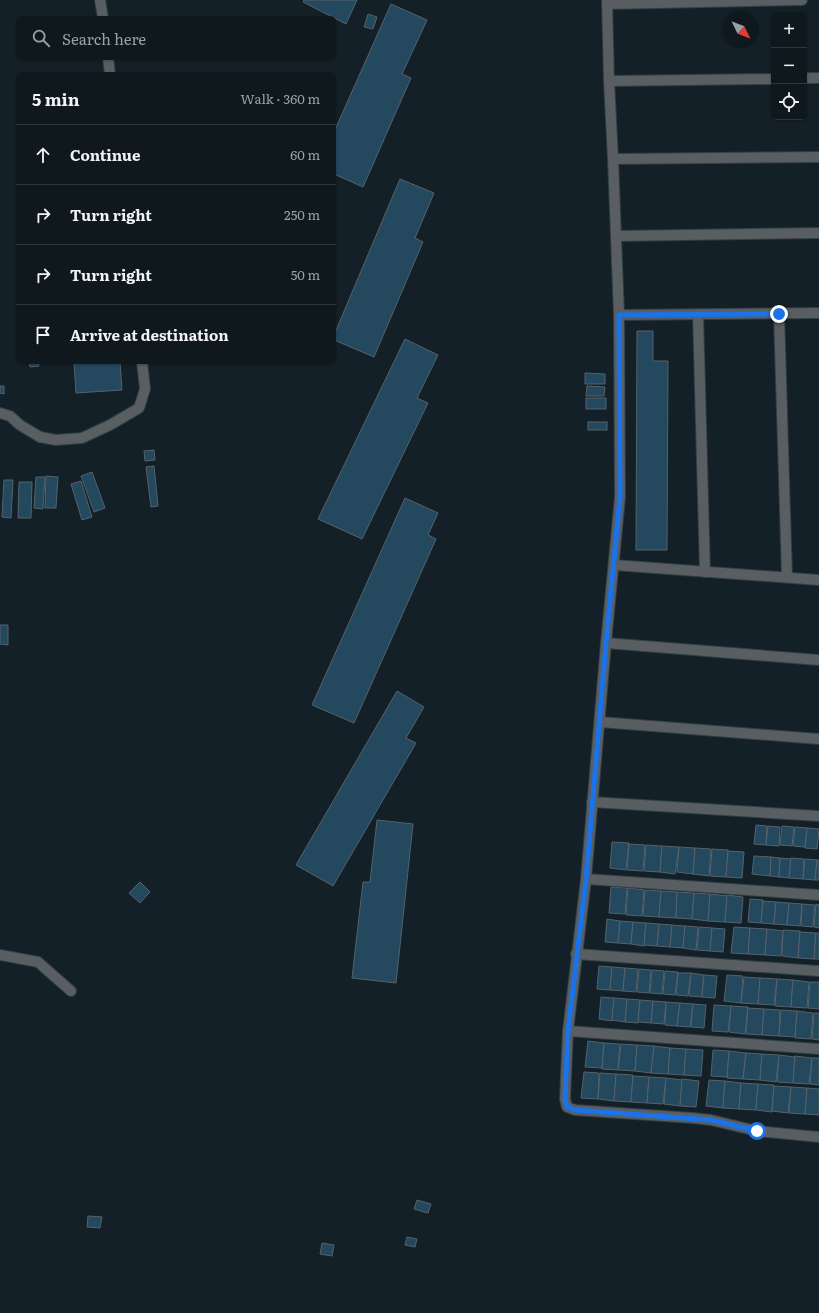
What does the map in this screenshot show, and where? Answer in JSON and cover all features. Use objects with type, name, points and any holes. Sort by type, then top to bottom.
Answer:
[{"type":"street","points":[[100,0],[103,16]]},
{"type":"street","points":[[802,0],[607,2],[619,315],[620,497],[586,879],[568,1031],[565,1099],[567,1107],[575,1110],[693,1118],[711,1120],[757,1131],[819,1137]]},
{"type":"street","points":[[108,60],[110,72]]},
{"type":"street","points":[[807,78],[819,78]]},
{"type":"street","points":[[609,81],[771,79]]},
{"type":"street","points":[[613,159],[819,157]]},
{"type":"street","points":[[616,236],[819,233]]},
{"type":"street","points":[[619,315],[819,313]]},
{"type":"street","points":[[698,314],[705,572]]},
{"type":"street","points":[[779,314],[786,578]]},
{"type":"street","points":[[0,413],[10,416],[20,425],[40,437],[56,440],[82,438],[110,425],[139,408],[145,389],[142,364]]},
{"type":"street","points":[[614,565],[819,580]]},
{"type":"street","points":[[606,643],[819,660]]},
{"type":"street","points":[[600,722],[819,739]]},
{"type":"street","points":[[592,802],[819,816]]},
{"type":"street","points":[[586,879],[819,896]]},
{"type":"street","points":[[576,954],[819,971]]},
{"type":"street","points":[[0,955],[38,962],[71,991]]},
{"type":"street","points":[[568,1031],[819,1049]]},
{"type":"building","points":[[304,0],[357,0],[346,24],[336,19],[336,16],[330,16],[303,2]]},
{"type":"building","points":[[391,4],[427,20],[402,74],[411,78],[363,187],[336,175],[336,128]]},
{"type":"building","points":[[368,14],[377,17],[373,29],[364,27]]},
{"type":"building","points":[[400,179],[434,193],[415,238],[423,242],[374,357],[336,341],[336,330]]},
{"type":"building","points":[[637,331],[653,331],[653,361],[668,361],[667,550],[636,550]]},
{"type":"building","points":[[405,339],[438,355],[417,398],[428,403],[362,539],[318,519]]},
{"type":"building","points":[[29,364],[38,364],[39,366],[30,367]]},
{"type":"building","points":[[74,364],[120,364],[122,390],[76,393]]},
{"type":"building","points":[[585,373],[605,374],[605,384],[585,384]]},
{"type":"building","points":[[0,386],[4,386],[4,394],[0,393]]},
{"type":"building","points":[[587,386],[605,387],[604,396],[586,396]]},
{"type":"building","points":[[586,398],[606,398],[606,409],[586,409]]},
{"type":"building","points":[[588,422],[607,422],[607,430],[588,430]]},
{"type":"building","points":[[154,450],[155,460],[145,461],[144,451]]},
{"type":"building","points":[[154,466],[158,506],[151,507],[146,467]]},
{"type":"building","points":[[92,472],[105,508],[94,512],[81,476]]},
{"type":"building","points":[[46,476],[58,477],[56,508],[45,508]]},
{"type":"building","points":[[36,477],[45,477],[43,509],[34,508]]},
{"type":"building","points":[[4,480],[13,480],[11,518],[2,517]]},
{"type":"building","points":[[81,481],[92,517],[82,520],[71,484]]},
{"type":"building","points":[[19,482],[32,482],[31,518],[18,518]]},
{"type":"building","points":[[405,498],[438,513],[428,535],[436,539],[354,723],[312,705]]},
{"type":"building","points":[[0,625],[8,625],[8,645],[0,644]]},
{"type":"building","points":[[397,691],[424,707],[406,738],[416,743],[333,886],[296,865]]},
{"type":"building","points":[[377,820],[413,824],[396,983],[352,978],[363,882],[370,882]]},
{"type":"building","points":[[756,825],[767,826],[766,845],[754,844]]},
{"type":"building","points":[[768,826],[780,827],[779,846],[766,845]]},
{"type":"building","points":[[782,826],[794,827],[792,846],[780,845]]},
{"type":"building","points":[[795,827],[807,828],[805,847],[793,846]]},
{"type":"building","points":[[807,828],[819,829],[817,849],[805,848]]},
{"type":"building","points":[[612,842],[629,843],[626,870],[610,868]]},
{"type":"building","points":[[629,844],[645,845],[643,871],[627,870]]},
{"type":"building","points":[[646,845],[662,846],[660,872],[644,871]]},
{"type":"building","points":[[662,846],[679,847],[675,874],[660,872]]},
{"type":"building","points":[[679,847],[695,848],[693,874],[677,872]]},
{"type":"building","points":[[695,848],[711,849],[709,876],[693,874]]},
{"type":"building","points":[[712,849],[728,850],[726,877],[710,876]]},
{"type":"building","points":[[728,851],[744,852],[742,878],[726,877]]},
{"type":"building","points":[[754,856],[771,857],[770,876],[752,874]]},
{"type":"building","points":[[771,857],[780,858],[779,877],[770,876]]},
{"type":"building","points":[[780,858],[791,859],[789,878],[779,877]]},
{"type":"building","points":[[791,858],[804,859],[803,879],[789,878]]},
{"type":"building","points":[[805,859],[817,860],[815,880],[803,879]]},
{"type":"building","points":[[817,860],[819,860],[819,880],[815,880]]},
{"type":"building","points":[[140,882],[150,892],[140,903],[129,893]]},
{"type":"building","points":[[611,887],[627,888],[625,914],[609,913]]},
{"type":"building","points":[[628,888],[644,890],[642,916],[626,915]]},
{"type":"building","points":[[645,890],[661,891],[659,917],[643,916]]},
{"type":"building","points":[[661,891],[677,892],[676,918],[659,917]]},
{"type":"building","points":[[677,892],[694,893],[692,919],[676,918]]},
{"type":"building","points":[[694,893],[710,894],[708,921],[692,919]]},
{"type":"building","points":[[710,894],[727,896],[725,922],[708,921]]},
{"type":"building","points":[[727,895],[743,897],[741,923],[725,922]]},
{"type":"building","points":[[750,899],[763,900],[761,923],[748,922]]},
{"type":"building","points":[[763,901],[776,902],[774,924],[761,923]]},
{"type":"building","points":[[776,902],[789,903],[787,925],[774,924]]},
{"type":"building","points":[[789,903],[802,904],[800,926],[787,925]]},
{"type":"building","points":[[802,904],[815,905],[813,927],[801,926]]},
{"type":"building","points":[[816,904],[819,905],[819,928],[814,927]]},
{"type":"building","points":[[607,919],[620,921],[618,943],[605,942]]},
{"type":"building","points":[[620,921],[633,922],[631,944],[618,943]]},
{"type":"building","points":[[633,922],[646,923],[644,946],[631,944]]},
{"type":"building","points":[[646,923],[659,924],[657,946],[644,945]]},
{"type":"building","points":[[659,924],[672,925],[670,947],[657,946]]},
{"type":"building","points":[[672,925],[685,926],[683,948],[670,947]]},
{"type":"building","points":[[685,926],[698,927],[696,950],[683,948]]},
{"type":"building","points":[[699,927],[712,928],[710,951],[697,950]]},
{"type":"building","points":[[734,927],[750,928],[748,954],[731,953]]},
{"type":"building","points":[[712,928],[725,929],[723,952],[710,951]]},
{"type":"building","points":[[750,928],[767,929],[765,955],[748,954]]},
{"type":"building","points":[[767,929],[783,931],[781,956],[765,955]]},
{"type":"building","points":[[783,930],[800,931],[798,958],[782,956]]},
{"type":"building","points":[[800,932],[816,933],[814,959],[798,958]]},
{"type":"building","points":[[816,933],[819,933],[819,959],[814,959]]},
{"type":"building","points":[[599,966],[612,967],[610,990],[597,989]]},
{"type":"building","points":[[612,967],[625,968],[623,991],[610,990]]},
{"type":"building","points":[[625,968],[638,969],[636,992],[623,991]]},
{"type":"building","points":[[639,969],[651,970],[649,993],[637,992]]},
{"type":"building","points":[[652,970],[664,971],[662,994],[650,993]]},
{"type":"building","points":[[665,971],[678,972],[675,995],[663,994]]},
{"type":"building","points":[[678,973],[691,973],[688,996],[676,995]]},
{"type":"building","points":[[691,973],[704,975],[702,997],[689,996]]},
{"type":"building","points":[[704,975],[717,976],[715,998],[702,997]]},
{"type":"building","points":[[727,975],[743,976],[741,1003],[724,1001]]},
{"type":"building","points":[[744,977],[760,978],[758,1004],[741,1003]]},
{"type":"building","points":[[760,978],[777,979],[774,1005],[758,1004]]},
{"type":"building","points":[[777,979],[793,980],[791,1007],[775,1006]]},
{"type":"building","points":[[793,980],[809,982],[807,1008],[791,1007]]},
{"type":"building","points":[[810,982],[819,982],[819,1009],[808,1008]]},
{"type":"building","points":[[601,997],[614,998],[612,1021],[599,1019]]},
{"type":"building","points":[[614,998],[627,999],[625,1022],[612,1020]]},
{"type":"building","points":[[627,999],[640,1000],[638,1023],[625,1022]]},
{"type":"building","points":[[640,1000],[653,1001],[651,1023],[638,1022]]},
{"type":"building","points":[[653,1001],[666,1002],[664,1024],[651,1023]]},
{"type":"building","points":[[666,1002],[680,1003],[677,1026],[665,1025]]},
{"type":"building","points":[[680,1003],[693,1004],[690,1027],[677,1026]]},
{"type":"building","points":[[693,1004],[706,1005],[704,1028],[691,1027]]},
{"type":"building","points":[[714,1005],[731,1006],[728,1032],[712,1031]]},
{"type":"building","points":[[731,1006],[748,1007],[745,1034],[729,1032]]},
{"type":"building","points":[[748,1008],[764,1009],[762,1035],[746,1034]]},
{"type":"building","points":[[764,1009],[780,1010],[779,1036],[762,1035]]},
{"type":"building","points":[[781,1010],[797,1011],[795,1037],[779,1036]]},
{"type":"building","points":[[797,1011],[813,1013],[811,1039],[795,1038]]},
{"type":"building","points":[[814,1013],[819,1013],[819,1040],[812,1039]]},
{"type":"building","points":[[588,1041],[604,1043],[602,1068],[585,1067]]},
{"type":"building","points":[[604,1043],[620,1044],[618,1070],[602,1069]]},
{"type":"building","points":[[621,1044],[637,1045],[635,1071],[618,1070]]},
{"type":"building","points":[[637,1045],[654,1046],[651,1073],[635,1071]]},
{"type":"building","points":[[654,1046],[670,1048],[668,1074],[651,1073]]},
{"type":"building","points":[[670,1048],[686,1049],[684,1075],[668,1074]]},
{"type":"building","points":[[686,1049],[703,1050],[701,1076],[684,1075]]},
{"type":"building","points":[[713,1050],[729,1051],[727,1077],[711,1076]]},
{"type":"building","points":[[729,1051],[746,1053],[743,1079],[727,1078]]},
{"type":"building","points":[[746,1053],[762,1054],[760,1080],[743,1079]]},
{"type":"building","points":[[762,1054],[779,1055],[776,1082],[760,1080]]},
{"type":"building","points":[[779,1055],[795,1057],[793,1083],[777,1082]]},
{"type":"building","points":[[795,1056],[812,1058],[809,1084],[793,1083]]},
{"type":"building","points":[[812,1058],[819,1058],[819,1085],[810,1084]]},
{"type":"building","points":[[584,1072],[599,1073],[598,1099],[581,1098]]},
{"type":"building","points":[[600,1073],[616,1074],[614,1101],[598,1099]]},
{"type":"building","points":[[616,1074],[633,1075],[631,1102],[614,1101]]},
{"type":"building","points":[[633,1076],[649,1077],[647,1103],[631,1102]]},
{"type":"building","points":[[649,1077],[666,1078],[663,1104],[647,1103]]},
{"type":"building","points":[[666,1078],[682,1080],[680,1106],[664,1104]]},
{"type":"building","points":[[682,1079],[699,1081],[696,1107],[680,1106]]},
{"type":"building","points":[[709,1080],[725,1081],[723,1108],[706,1106]]},
{"type":"building","points":[[725,1081],[741,1083],[739,1109],[723,1108]]},
{"type":"building","points":[[741,1083],[758,1084],[756,1110],[739,1109]]},
{"type":"building","points":[[758,1084],[774,1085],[772,1112],[756,1110]]},
{"type":"building","points":[[774,1086],[791,1087],[788,1113],[772,1111]]},
{"type":"building","points":[[791,1087],[807,1088],[805,1114],[789,1113]]},
{"type":"building","points":[[807,1088],[819,1089],[819,1115],[805,1114]]},
{"type":"building","points":[[417,1200],[431,1204],[428,1213],[414,1209]]},
{"type":"building","points":[[88,1216],[102,1217],[100,1228],[87,1227]]},
{"type":"building","points":[[407,1237],[417,1239],[415,1247],[405,1245]]},
{"type":"building","points":[[322,1243],[334,1245],[332,1256],[320,1254]]},
{"type":"route","points":[[757,1131],[711,1120],[575,1110],[567,1107],[565,1099],[568,1031],[586,879],[620,497],[621,451],[619,315],[779,314]]}]
